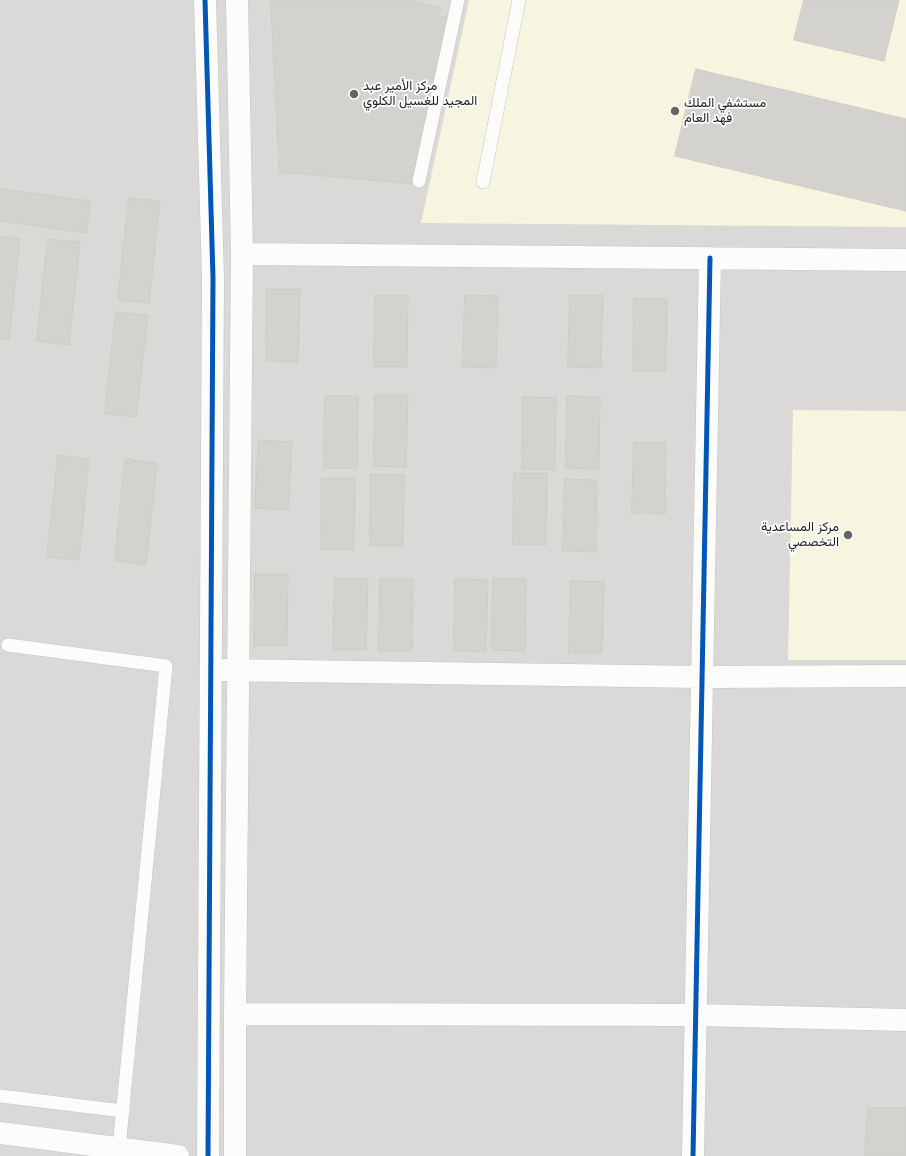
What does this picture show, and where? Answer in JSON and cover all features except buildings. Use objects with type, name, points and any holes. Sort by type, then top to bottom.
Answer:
[{"type":"street","points":[[205,0],[213,278],[208,1156]]},
{"type":"street","points":[[235,1156],[242,254],[237,0]]},
{"type":"street","points":[[242,254],[906,260]]},
{"type":"street","points":[[693,1156],[710,258]]},
{"type":"street","points":[[211,670],[702,677],[906,676]]},
{"type":"street","points":[[235,1014],[696,1015],[906,1020]]},
{"type":"street","points":[[0,1133],[178,1156]]},
{"type":"lane","points":[[419,181],[458,0]]},
{"type":"lane","points":[[483,182],[519,0]]},
{"type":"lane","points":[[8,645],[166,666],[119,1148]]},
{"type":"lane","points":[[0,1096],[123,1111]]},
{"type":"shaded area","points":[[0,0],[906,0],[906,1156],[0,1156]]},
{"type":"shaded area","name":"مستشفي الملك فهد العام","points":[[469,0],[906,0],[906,227],[421,223]]},
{"type":"shaded area","name":"مركز المساعدية التخصصي","points":[[793,410],[906,411],[906,660],[788,660]]},
{"type":"cycle path","points":[[205,0],[213,278],[208,1156]]},
{"type":"cycle path","points":[[693,1156],[710,258]]},
{"type":"place","name":"مركز الأمير عبد المجيد للغسيل الكلوي","points":[[354,94]]},
{"type":"place","name":"مستشفي الملك فهد العام","points":[[675,111]]},
{"type":"place","name":"مركز المساعدية التخصصي","points":[[848,535]]}]
